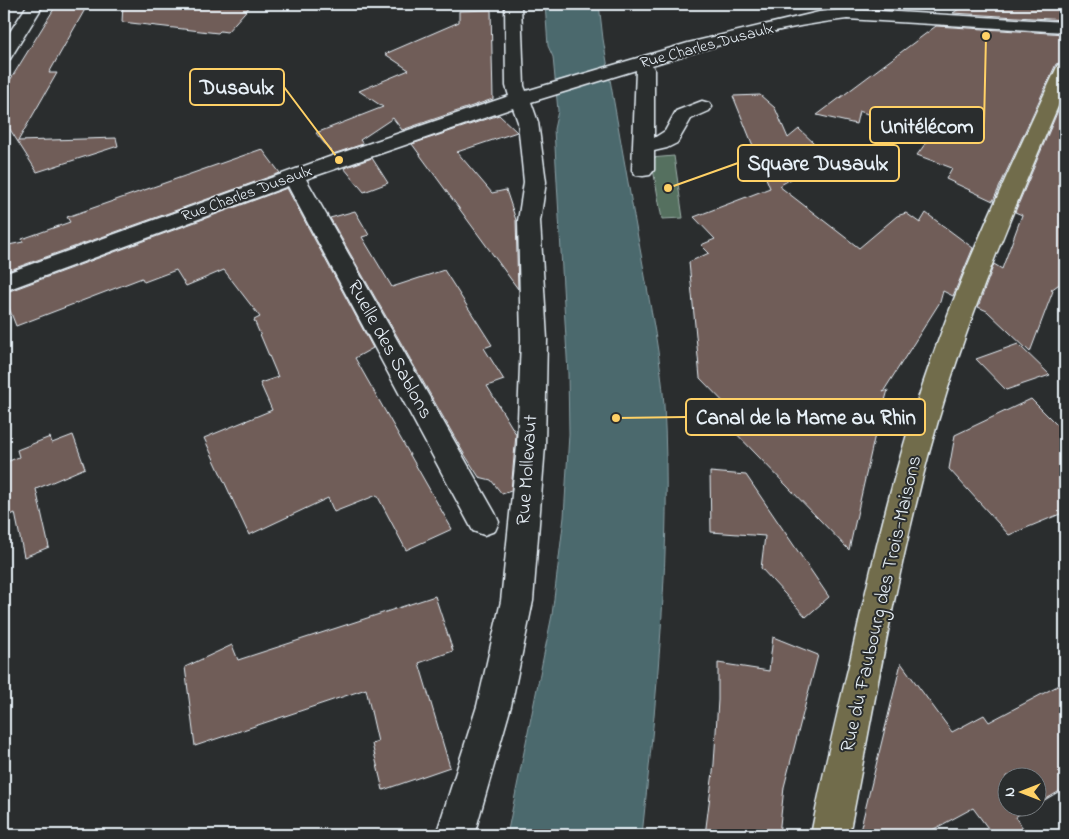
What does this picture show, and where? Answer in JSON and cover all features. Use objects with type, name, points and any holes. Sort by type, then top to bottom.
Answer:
[{"type":"main road","name":"Rue du Faubourg des Trois-Maisons","points":[[830,835],[882,593],[920,436],[976,274],[1065,69]]},
{"type":"street","points":[[4,55],[36,4]]},
{"type":"street","name":"Rue Mollevaut","points":[[455,835],[494,706],[507,652],[517,601],[530,464],[534,339],[529,221],[535,182],[527,98],[515,86],[513,4]]},
{"type":"street","points":[[830,4],[847,14]]},
{"type":"street","points":[[972,20],[1051,9]]},
{"type":"street","name":"Rue Charles Dusaulx","points":[[4,283],[348,157],[527,98],[703,45],[819,17],[847,14],[972,20]]},
{"type":"street","points":[[972,20],[1065,27]]},
{"type":"street","points":[[634,65],[645,69],[643,170]]},
{"type":"street","points":[[644,145],[659,145],[673,137],[683,115],[702,107]]},
{"type":"street","name":"Ruelle des Sablons","points":[[294,178],[484,522]]},
{"type":"green space","points":[[674,156],[683,218],[662,219],[651,158]]},
{"type":"water","points":[[545,4],[599,4],[603,39],[661,370],[666,459],[665,567],[658,674],[642,835],[507,835],[552,615],[564,517],[569,434],[568,374],[554,129],[558,111],[553,57],[548,46]]},
{"type":"building","points":[[57,4],[88,4],[49,73],[57,73],[18,141],[116,138],[118,146],[37,172],[4,120],[4,90]]},
{"type":"building","points":[[123,4],[252,4],[227,32],[220,31],[218,33],[122,22]]},
{"type":"building","points":[[966,4],[1065,4],[1065,20],[953,13]]},
{"type":"building","points":[[491,10],[493,99],[402,130],[393,118],[360,140],[363,144],[333,154],[316,133],[383,107],[359,91],[409,70],[385,54],[459,22],[459,11]]},
{"type":"building","points":[[936,26],[1065,34],[1065,61],[1056,64],[993,201],[946,179],[952,168],[917,155],[931,136],[859,111],[856,124],[817,115]]},
{"type":"building","points":[[1065,94],[1065,280],[1051,290],[1053,291],[1030,352],[987,311],[978,307],[994,264],[1002,269],[1022,215],[1015,212]]},
{"type":"building","points":[[760,95],[775,108],[788,138],[799,129],[829,157],[779,186],[859,248],[897,216],[906,213],[920,223],[926,213],[973,248],[953,296],[943,291],[940,302],[883,392],[888,390],[874,439],[849,550],[726,423],[737,416],[700,378],[689,262],[709,253],[701,245],[715,239],[694,217],[770,188],[733,96]]},
{"type":"building","points":[[499,115],[517,132],[457,152],[492,193],[506,190],[516,220],[518,289],[412,144]]},
{"type":"building","points":[[262,149],[280,173],[4,272],[4,246],[23,242],[22,239],[70,222],[67,217]]},
{"type":"building","points":[[372,158],[388,183],[364,192],[344,168]]},
{"type":"building","points":[[287,188],[373,348],[355,358],[452,529],[406,550],[377,495],[334,512],[328,498],[249,535],[204,438],[272,410],[260,383],[278,377],[254,320],[260,317],[224,270],[186,286],[176,270],[144,282],[142,278],[16,326],[4,295],[4,293]]},
{"type":"building","points":[[355,211],[369,235],[362,237],[392,287],[444,270],[492,345],[484,348],[504,380],[487,386],[516,434],[511,491],[502,494],[491,480],[479,477],[330,218]]},
{"type":"building","points":[[1018,344],[1050,375],[1006,390],[976,359]]},
{"type":"building","points":[[1031,399],[1065,433],[1065,512],[1009,535],[949,469],[955,435]]},
{"type":"building","points":[[73,435],[85,468],[36,489],[49,547],[24,557],[15,513],[4,518],[4,463],[19,457],[17,450],[50,437],[52,443]]},
{"type":"building","points":[[710,472],[746,475],[829,597],[806,617],[761,568],[765,536],[711,532]]},
{"type":"building","points":[[435,596],[453,651],[419,663],[450,767],[383,790],[372,744],[378,742],[366,689],[195,746],[185,667],[232,645],[238,660]]},
{"type":"building","points":[[773,637],[818,655],[784,787],[779,835],[705,835],[714,764],[718,663],[769,671]]},
{"type":"building","points":[[901,663],[952,732],[984,715],[989,722],[1065,682],[1065,788],[1046,799],[1046,766],[996,766],[996,816],[1017,816],[1015,817],[1028,835],[993,835],[973,808],[923,835],[859,835]]},
{"type":"place","name":"Unitélécom","points":[[986,36]]},
{"type":"place","name":"Dusaulx","points":[[339,160]]},
{"type":"place","name":"Square Dusaulx","points":[[668,188]]},
{"type":"place","name":"Canal de la Marne au Rhin","points":[[616,418]]}]
